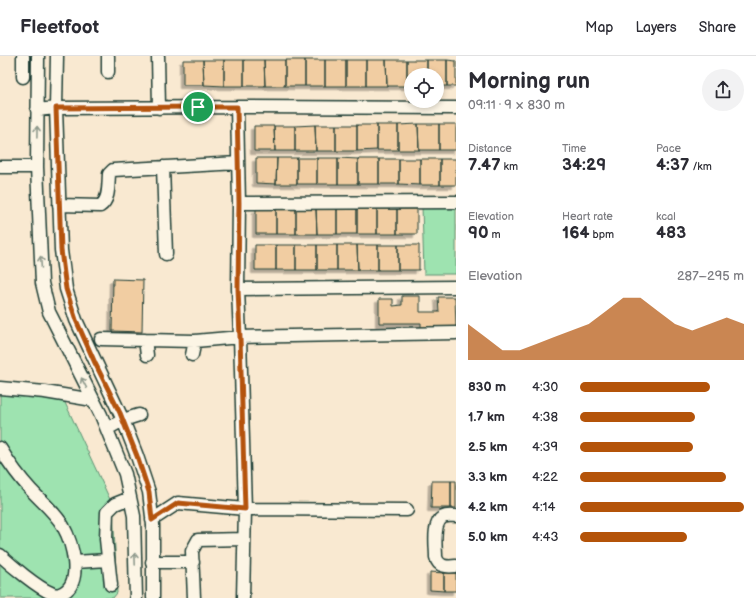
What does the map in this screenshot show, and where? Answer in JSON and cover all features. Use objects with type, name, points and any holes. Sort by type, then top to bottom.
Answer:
[{"type":"street","points":[[22,77],[23,56]]},
{"type":"street","points":[[38,56],[37,167],[42,283],[49,312],[107,429],[125,474],[134,516],[136,598]]},
{"type":"street","points":[[57,56],[56,108],[59,206],[61,250],[66,289],[76,320],[123,420],[149,492],[152,520],[153,598]]},
{"type":"street","points":[[108,56],[108,72]]},
{"type":"street","points":[[158,56],[159,108]]},
{"type":"street","points":[[37,110],[56,108],[237,107],[456,108]]},
{"type":"street","points":[[237,107],[239,203],[238,289],[245,509],[243,598]]},
{"type":"street","points":[[59,206],[100,206],[104,204],[107,199],[109,174],[113,170],[238,163]]},
{"type":"street","points":[[0,167],[37,167]]},
{"type":"street","points":[[163,167],[166,254]]},
{"type":"street","points":[[239,203],[456,202]]},
{"type":"street","points":[[238,289],[456,287]]},
{"type":"street","points":[[101,339],[195,341],[240,337],[456,333]]},
{"type":"street","points":[[145,340],[147,355]]},
{"type":"street","points":[[192,355],[195,341]]},
{"type":"street","points":[[0,388],[45,392],[93,400]]},
{"type":"street","points":[[107,429],[123,420],[139,415]]},
{"type":"street","points":[[0,448],[20,477],[64,527],[75,562],[74,575],[70,585],[64,592],[55,595],[29,578],[0,555]]},
{"type":"street","points":[[110,585],[106,539],[106,512],[115,504],[130,498]]},
{"type":"street","points":[[152,520],[178,503],[245,509],[407,510]]},
{"type":"street","points":[[456,516],[442,518],[438,521],[436,528],[436,556],[437,561],[444,566],[456,566]]},
{"type":"street","points":[[194,598],[192,551],[198,540],[244,539]]},
{"type":"street","points":[[75,562],[108,560]]},
{"type":"street","points":[[152,562],[193,562]]},
{"type":"green space","points":[[422,206],[456,206],[456,274],[424,274]]},
{"type":"green space","points":[[60,392],[113,506],[117,593],[113,598],[0,598],[0,393]]},
{"type":"building","points":[[183,60],[203,60],[204,85],[183,85]]},
{"type":"building","points":[[203,60],[224,60],[224,86],[204,85]]},
{"type":"building","points":[[224,60],[244,60],[244,86],[224,86]]},
{"type":"building","points":[[244,60],[264,60],[265,86],[244,86]]},
{"type":"building","points":[[264,60],[285,60],[285,86],[265,86]]},
{"type":"building","points":[[285,60],[305,60],[305,86],[285,86]]},
{"type":"building","points":[[305,60],[325,60],[325,86],[305,86]]},
{"type":"building","points":[[325,60],[346,60],[346,86],[325,86]]},
{"type":"building","points":[[346,60],[366,60],[366,86],[346,86]]},
{"type":"building","points":[[366,60],[386,60],[387,86],[366,86]]},
{"type":"building","points":[[386,60],[407,60],[407,68],[404,68],[404,86],[387,86]]},
{"type":"building","points":[[407,60],[427,60],[427,68],[407,68]]},
{"type":"building","points":[[427,60],[447,60],[447,86],[444,86],[444,68],[427,68]]},
{"type":"building","points":[[447,60],[456,61],[456,86],[447,86]]},
{"type":"building","points":[[418,124],[439,124],[439,150],[419,150]]},
{"type":"building","points":[[418,124],[419,150],[398,150],[398,125]]},
{"type":"building","points":[[439,124],[456,124],[456,150],[439,150]]},
{"type":"building","points":[[315,125],[336,125],[336,151],[316,151]]},
{"type":"building","points":[[315,125],[316,151],[295,151],[295,126]]},
{"type":"building","points":[[336,125],[357,125],[357,151],[336,151]]},
{"type":"building","points":[[357,125],[377,125],[377,150],[357,151]]},
{"type":"building","points":[[377,125],[398,125],[398,150],[377,150]]},
{"type":"building","points":[[254,126],[274,126],[275,151],[254,151]]},
{"type":"building","points":[[274,126],[295,126],[295,151],[275,151]]},
{"type":"building","points":[[256,158],[277,158],[276,184],[256,183]]},
{"type":"building","points":[[277,158],[297,158],[297,184],[276,184]]},
{"type":"building","points":[[297,158],[317,158],[317,184],[297,184]]},
{"type":"building","points":[[317,158],[338,158],[338,184],[317,184]]},
{"type":"building","points":[[338,158],[358,159],[358,184],[338,184]]},
{"type":"building","points":[[358,159],[379,159],[379,184],[358,184]]},
{"type":"building","points":[[379,159],[399,159],[399,184],[379,184]]},
{"type":"building","points":[[399,159],[420,159],[420,185],[399,184]]},
{"type":"building","points":[[420,159],[440,159],[440,185],[420,185]]},
{"type":"building","points":[[440,159],[456,159],[456,185],[440,185]]},
{"type":"building","points":[[256,209],[276,209],[276,234],[256,234]]},
{"type":"building","points":[[276,209],[296,209],[296,234],[276,234]]},
{"type":"building","points":[[296,209],[316,209],[317,234],[296,234]]},
{"type":"building","points":[[316,209],[337,209],[337,234],[317,234]]},
{"type":"building","points":[[337,209],[357,209],[357,234],[337,234]]},
{"type":"building","points":[[357,209],[377,209],[377,234],[357,234]]},
{"type":"building","points":[[377,209],[397,209],[397,234],[377,234]]},
{"type":"building","points":[[397,209],[417,209],[417,234],[397,234]]},
{"type":"building","points":[[255,245],[276,245],[276,270],[255,270]]},
{"type":"building","points":[[276,245],[296,245],[296,270],[276,270]]},
{"type":"building","points":[[296,245],[317,245],[317,270],[296,270]]},
{"type":"building","points":[[317,245],[337,245],[337,270],[317,270]]},
{"type":"building","points":[[337,245],[357,245],[358,270],[337,270]]},
{"type":"building","points":[[357,245],[378,245],[378,270],[358,270]]},
{"type":"building","points":[[378,245],[398,245],[398,270],[378,270]]},
{"type":"building","points":[[398,245],[419,245],[419,270],[398,270]]},
{"type":"building","points":[[113,279],[143,280],[142,332],[112,331]]},
{"type":"building","points":[[402,296],[420,296],[420,312],[439,312],[438,297],[455,297],[456,327],[421,328],[421,323],[379,323],[379,299],[393,299],[393,306],[402,305]]},
{"type":"building","points":[[432,481],[451,481],[451,508],[431,508]]},
{"type":"building","points":[[451,481],[456,481],[456,508],[451,508]]},
{"type":"building","points":[[430,572],[444,573],[444,591],[430,590]]},
{"type":"building","points":[[444,573],[456,573],[456,591],[444,591]]},
{"type":"route","points":[[198,107],[237,107],[239,203],[238,289],[245,509],[178,503],[152,520],[149,492],[137,456],[120,413],[95,363],[76,320],[66,289],[61,250],[56,108],[198,107]]}]
